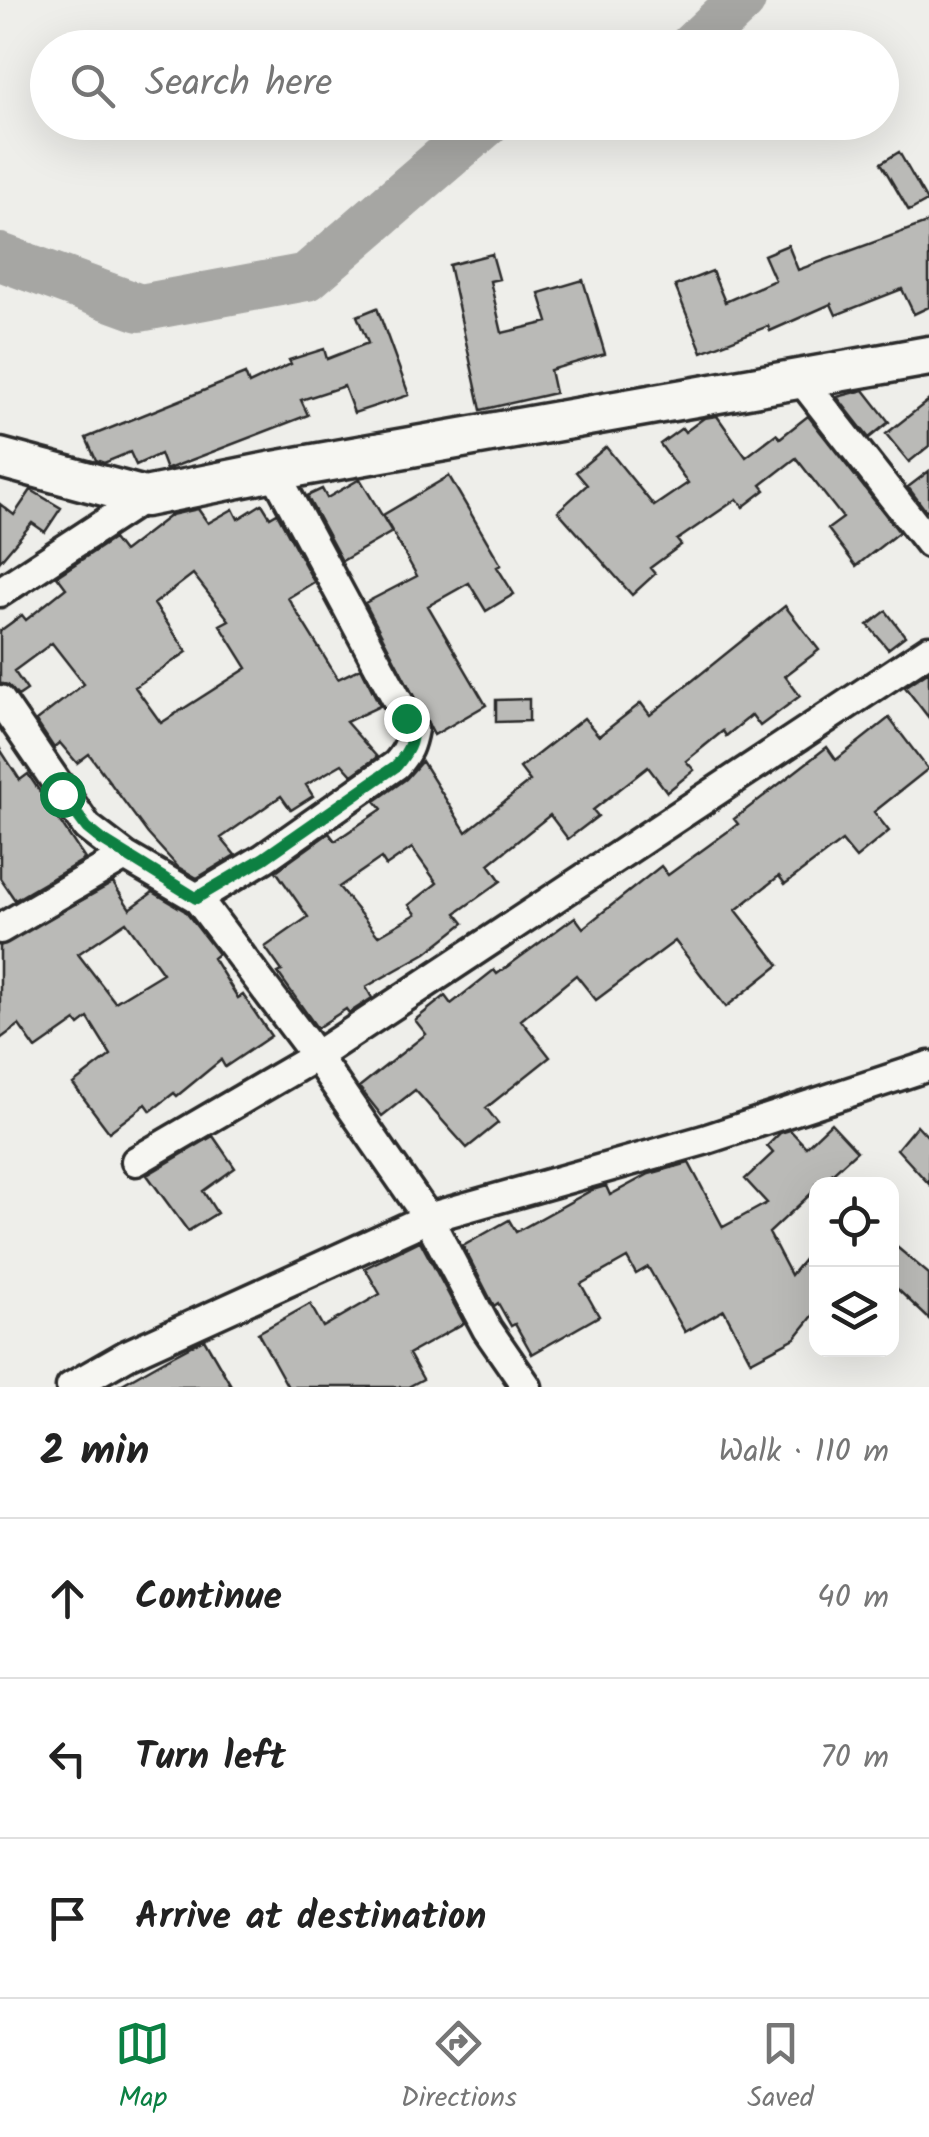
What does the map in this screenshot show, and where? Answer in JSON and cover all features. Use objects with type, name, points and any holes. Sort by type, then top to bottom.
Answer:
[{"type":"street","points":[[0,592],[145,497],[929,356]]},
{"type":"street","points":[[800,378],[929,542]]},
{"type":"street","points":[[0,458],[145,497]]},
{"type":"street","points":[[196,898],[264,858],[396,766],[411,742],[413,729],[274,471]]},
{"type":"street","points":[[136,1161],[316,1056],[929,650]]},
{"type":"street","points":[[0,700],[87,828],[125,856],[196,898],[316,1056],[428,1218],[487,1329],[528,1387]]},
{"type":"street","points":[[0,929],[125,856]]},
{"type":"street","points":[[71,1387],[127,1355],[428,1218],[704,1140],[929,1066]]},
{"type":"building","points":[[899,152],[927,201],[909,211],[881,163]]},
{"type":"building","points":[[929,222],[929,307],[914,314],[902,289],[836,315],[831,304],[770,331],[768,326],[702,352],[675,286],[712,271],[725,302],[775,280],[764,255],[788,245],[798,270]]},
{"type":"building","points":[[492,254],[499,279],[490,281],[502,333],[548,322],[539,293],[583,280],[605,354],[550,370],[555,393],[481,410],[449,265]]},
{"type":"building","points":[[377,308],[409,395],[354,413],[344,386],[301,400],[308,415],[166,470],[160,454],[136,465],[130,452],[104,463],[96,460],[86,438],[245,374],[249,384],[291,364],[289,360],[324,349],[327,359],[368,343],[357,316]]},
{"type":"building","points":[[864,390],[889,422],[869,438],[837,397]]},
{"type":"building","points":[[929,400],[929,446],[909,462],[886,434]]},
{"type":"building","points":[[717,416],[746,457],[808,416],[899,532],[856,566],[828,529],[843,518],[796,458],[761,485],[765,490],[743,507],[737,499],[677,540],[681,545],[650,568],[655,574],[632,595],[558,511],[587,485],[576,472],[606,447],[654,506],[688,483],[660,444],[682,428],[685,432],[704,418]]},
{"type":"building","points":[[929,471],[929,508],[926,511],[908,487]]},
{"type":"building","points":[[449,476],[514,594],[486,611],[469,583],[428,606],[486,705],[434,735],[365,603],[417,576],[383,515]]},
{"type":"building","points":[[360,479],[392,532],[342,561],[307,496],[322,489],[327,498]]},
{"type":"building","points":[[31,490],[61,508],[45,532],[32,523],[0,561],[0,504],[14,515]]},
{"type":"building","points":[[262,504],[270,517],[277,513],[314,582],[288,598],[338,679],[361,668],[380,706],[346,722],[377,757],[352,775],[342,764],[306,785],[313,796],[291,810],[281,796],[221,838],[235,855],[197,878],[178,867],[148,834],[89,754],[77,763],[60,743],[54,748],[36,721],[84,684],[52,643],[14,671],[27,690],[18,696],[8,685],[0,683],[0,631],[22,615],[26,620],[66,588],[57,576],[113,539],[123,552],[171,515],[198,509],[208,523],[233,509],[238,519]],"holes":[[[193,574],[229,620],[220,625],[247,668],[161,723],[135,687],[187,652],[154,604]]]},
{"type":"building","points":[[785,606],[819,650],[785,676],[800,696],[760,726],[752,715],[726,736],[723,731],[686,761],[694,770],[667,792],[648,767],[593,810],[598,816],[568,839],[550,815],[489,864],[501,881],[456,913],[464,923],[426,953],[366,987],[372,998],[317,1028],[278,973],[282,971],[265,947],[308,917],[276,871],[329,833],[335,841],[382,809],[375,801],[406,779],[422,761],[466,832],[530,781],[520,768],[584,718],[599,736],[641,703],[650,715]],"holes":[[[412,848],[437,883],[409,905],[416,914],[378,936],[339,887],[381,858],[386,866]]]},
{"type":"building","points":[[886,611],[905,636],[888,649],[868,625]]},
{"type":"building","points":[[929,671],[929,718],[905,687]]},
{"type":"building","points":[[529,699],[529,721],[496,722],[496,700]]},
{"type":"building","points":[[889,718],[928,769],[874,812],[889,831],[856,858],[842,841],[785,884],[779,876],[736,910],[779,965],[726,1007],[675,941],[596,1000],[576,975],[521,1020],[550,1057],[486,1108],[498,1123],[467,1148],[415,1090],[382,1116],[359,1087],[426,1034],[415,1020],[445,996],[451,1004],[494,970],[497,974],[575,917],[583,928],[661,866],[668,875],[738,824],[734,819],[827,747],[836,760]]},
{"type":"building","points":[[0,749],[20,780],[28,774],[85,859],[15,900],[0,878]]},
{"type":"building","points":[[113,883],[130,909],[153,892],[185,911],[218,954],[213,958],[238,998],[243,995],[271,1036],[225,1067],[221,1060],[177,1096],[174,1093],[151,1111],[146,1104],[109,1132],[73,1084],[111,1055],[88,1018],[79,1025],[76,1021],[36,1049],[19,1025],[0,1039],[0,946]],"holes":[[[126,922],[163,973],[115,1002],[78,954]]]},
{"type":"building","points":[[831,1123],[857,1151],[829,1177],[809,1177],[809,1196],[769,1233],[791,1275],[809,1253],[809,1321],[795,1338],[751,1361],[724,1310],[685,1332],[648,1267],[636,1274],[627,1258],[581,1284],[599,1316],[532,1354],[515,1324],[511,1326],[498,1303],[494,1306],[463,1246],[509,1220],[516,1232],[592,1190],[606,1186],[610,1195],[649,1174],[689,1163],[723,1227],[767,1203],[745,1179],[773,1153],[767,1146],[780,1133],[790,1130],[806,1147]]},
{"type":"building","points":[[917,1125],[929,1138],[929,1184],[897,1149]]},
{"type":"building","points":[[213,1136],[235,1168],[203,1191],[217,1213],[188,1231],[147,1175]]},
{"type":"building","points":[[420,1241],[464,1323],[409,1354],[423,1379],[408,1387],[288,1387],[258,1333],[310,1304],[323,1327],[380,1294],[365,1268]]},
{"type":"building","points":[[899,1249],[929,1274],[929,1319],[899,1291]]},
{"type":"building","points":[[204,1339],[232,1387],[117,1387],[170,1357]]},
{"type":"waterway","points":[[710,30],[742,0]]},
{"type":"waterway","points":[[0,257],[140,308],[307,277],[466,140]]},
{"type":"route","points":[[62,794],[87,828],[102,840],[196,898],[264,858],[396,766],[411,742],[413,729],[406,718]]}]
